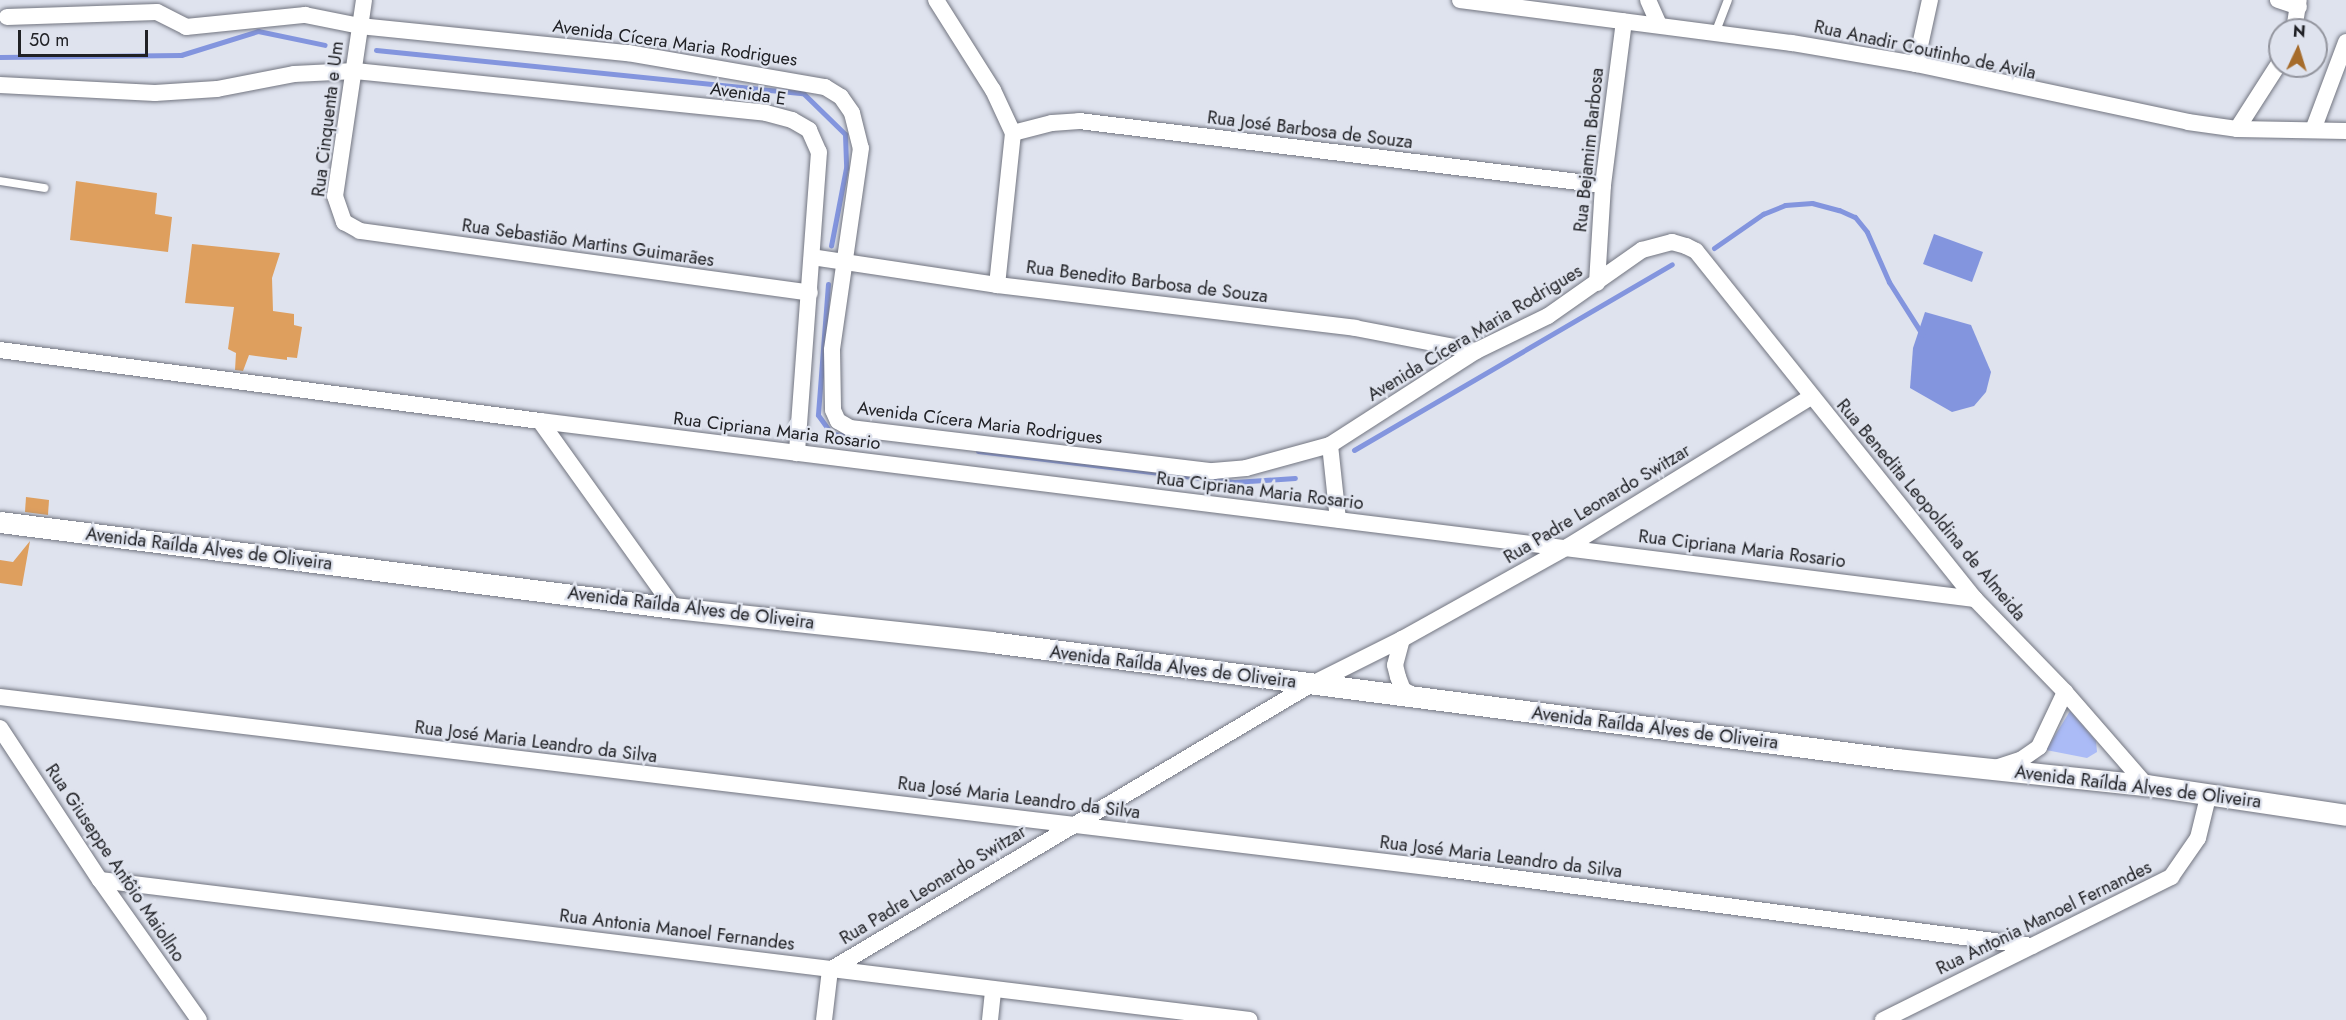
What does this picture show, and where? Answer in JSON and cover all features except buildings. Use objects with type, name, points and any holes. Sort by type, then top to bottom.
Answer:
[{"type":"street","name":"Rua Cinquenta e Um","points":[[360,231],[344,222],[337,210],[335,196],[364,0]]},
{"type":"street","points":[[936,0],[993,90],[1013,133],[997,285]]},
{"type":"street","name":"Rua Anadir Coutinho de Avila","points":[[1460,0],[1716,31],[1916,64],[2084,103],[2237,129],[2346,131]]},
{"type":"street","points":[[1648,0],[1659,25]]},
{"type":"street","points":[[1916,64],[1930,0]]},
{"type":"street","points":[[2278,0],[2299,3],[2296,18]]},
{"type":"street","name":"Avenida Cícera Maria Rodrigues","points":[[7,17],[157,12],[186,27],[305,15],[360,26],[628,54],[825,87],[841,97],[852,113],[861,147],[832,350],[831,399],[838,421],[850,428],[1213,471],[1246,468],[1330,445],[1476,351],[1548,316],[1632,256],[1656,244],[1672,242],[1696,251]]},
{"type":"street","name":"Rua Bejamim Barbosa","points":[[1597,282],[1603,185],[1623,21]]},
{"type":"street","points":[[2313,130],[2346,42]]},
{"type":"street","name":"Avenida E","points":[[0,85],[155,93],[217,89],[294,74],[355,71],[754,112],[792,120],[809,130],[819,152],[797,453]]},
{"type":"street","points":[[2237,129],[2270,78]]},
{"type":"street","name":"Rua José Barbosa de Souza","points":[[1013,133],[1052,123],[1079,122],[1603,185]]},
{"type":"street","name":"Rua Sebastião Martins Guimarães","points":[[360,231],[810,293]]},
{"type":"street","name":"Rua Benedita Leopoldina de Almeida","points":[[1696,251],[1810,397],[1975,599],[2065,692],[2146,785]]},
{"type":"street","name":"Rua Benedito Barbosa de Souza","points":[[812,257],[844,260],[997,285],[1355,328],[1476,351]]},
{"type":"street","name":"Rua Cipriana Maria Rosario","points":[[0,350],[540,421],[1975,599]]},
{"type":"street","name":"Rua Padre Leonardo Switzar","points":[[830,970],[1310,684],[1402,639],[1567,547],[1810,397]]},
{"type":"street","points":[[540,421],[674,608]]},
{"type":"street","points":[[1330,445],[1338,520]]},
{"type":"street","name":"Avenida Raílda Alves de Oliveira","points":[[0,522],[674,608],[991,642],[1988,770],[2146,785],[2346,815]]},
{"type":"street","points":[[1402,639],[1395,665],[1403,690],[1415,696]]},
{"type":"street","points":[[1988,770],[2022,759],[2039,747],[2065,692]]},
{"type":"street","name":"Rua José Maria Leandro da Silva","points":[[0,697],[1072,824],[2032,946]]},
{"type":"street","name":"Rua Giuseppe Antôio Maiollno","points":[[0,728],[100,880],[199,1020]]},
{"type":"street","name":"Rua Antonia Manoel Fernandes","points":[[1883,1020],[2171,877],[2198,838],[2208,793]]},
{"type":"street","name":"Rua Antonia Manoel Fernandes","points":[[100,880],[476,923],[993,991],[1154,1015],[1250,1020]]},
{"type":"street","points":[[824,1020],[830,970]]},
{"type":"street","points":[[990,1020],[993,991]]},
{"type":"lane","points":[[1716,31],[1728,0]]},
{"type":"lane","points":[[0,181],[44,188]]},
{"type":"shaded area","points":[[1934,234],[1983,252],[1972,282],[1923,264]]},
{"type":"shaded area","points":[[1925,312],[1971,325],[1991,372],[1986,392],[1974,406],[1952,412],[1910,388],[1913,348]]},
{"type":"shaded area","points":[[2070,711],[2096,741],[2097,752],[2087,758],[2046,750]]},
{"type":"waterway","points":[[0,57],[181,55],[258,31],[325,45]]},
{"type":"waterway","points":[[376,50],[803,93],[845,134],[846,168],[831,246]]},
{"type":"waterway","points":[[1714,248],[1763,214],[1785,205],[1812,203],[1839,210],[1855,217],[1867,232],[1889,282],[1922,334]]},
{"type":"waterway","points":[[1354,450],[1672,264]]},
{"type":"waterway","points":[[828,284],[818,415],[832,434],[853,436]]},
{"type":"waterway","points":[[978,451],[1234,482],[1295,478]]}]
